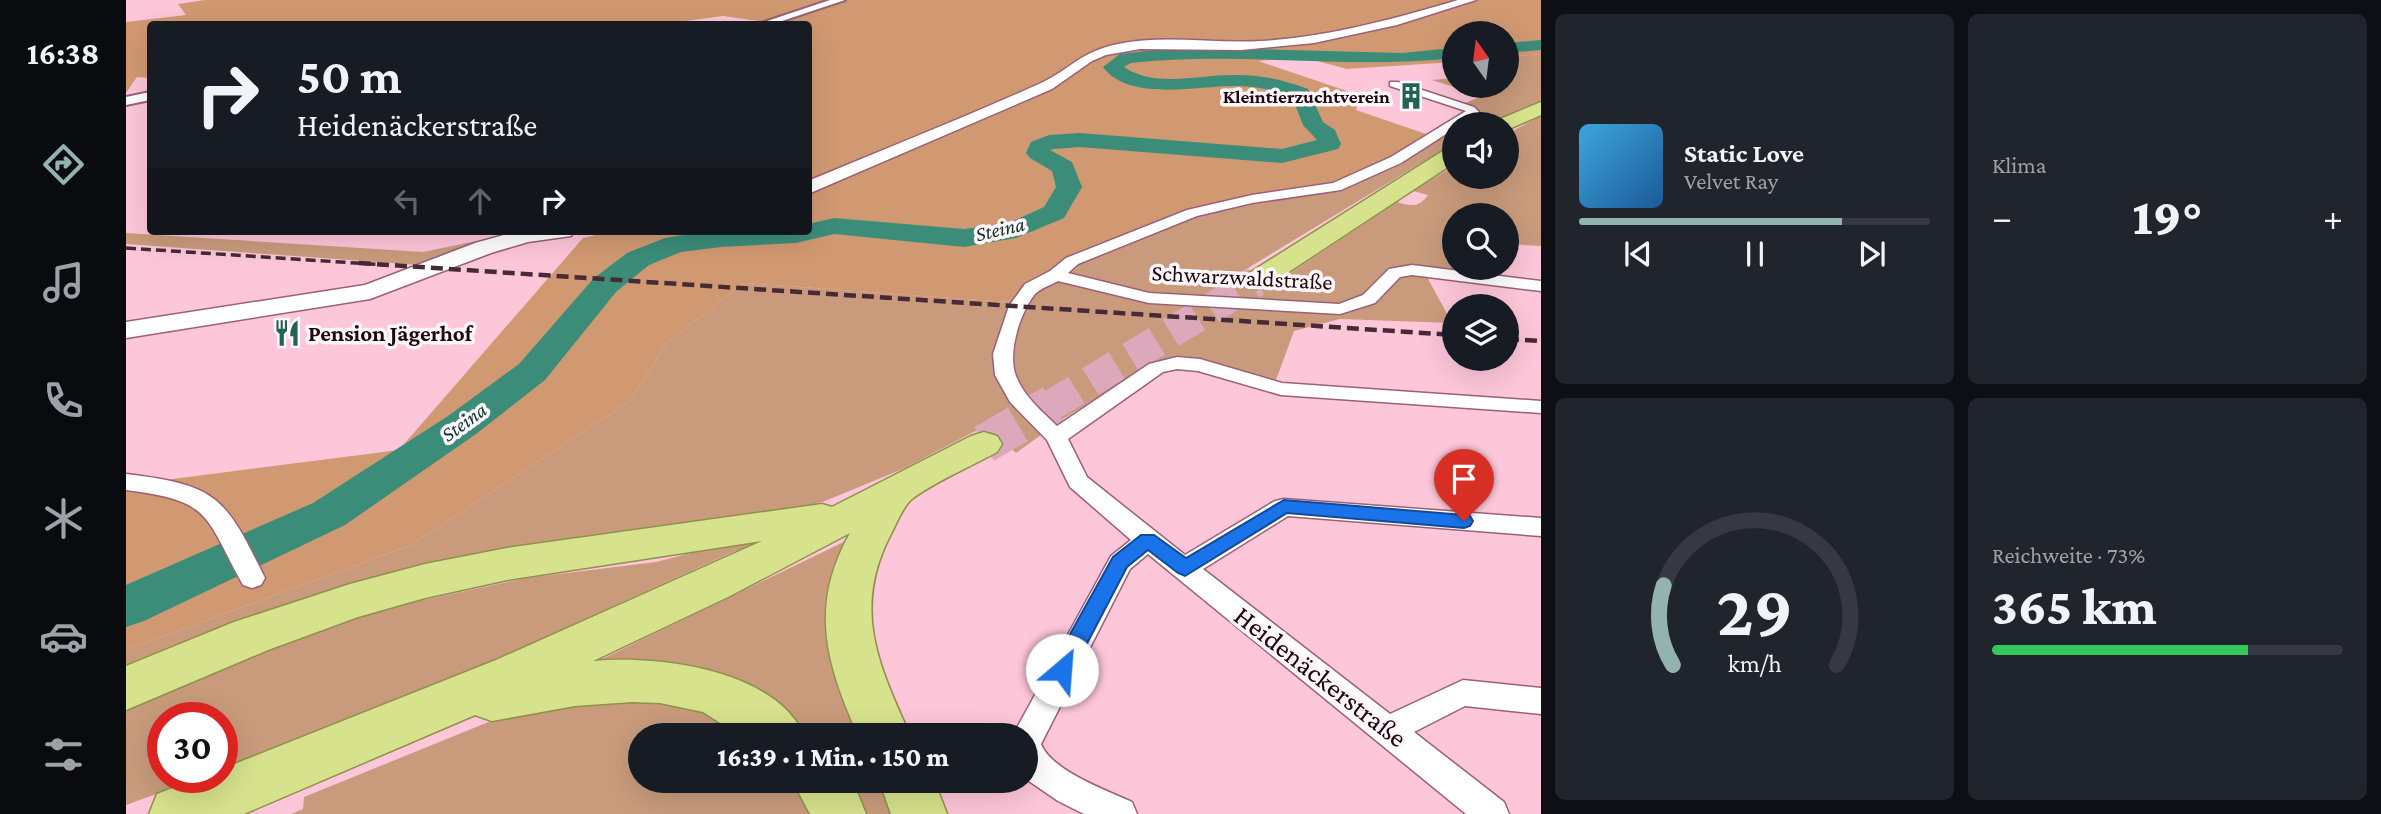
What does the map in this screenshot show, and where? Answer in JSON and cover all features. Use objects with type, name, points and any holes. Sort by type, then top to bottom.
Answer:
[{"type":"highway","points":[[1519,118],[1541,108]]},
{"type":"highway","points":[[1256,281],[1442,162]]},
{"type":"highway","points":[[195,807],[437,708],[690,595],[984,444]]},
{"type":"highway","points":[[879,723],[861,682],[853,653],[847,621],[847,601],[856,568],[897,490]]},
{"type":"highway","points":[[126,688],[251,636],[425,580],[507,564],[723,535],[853,513]]},
{"type":"highway","points":[[437,708],[613,681],[666,683],[715,695],[763,723]]},
{"type":"highway","points":[[829,793],[838,814]]},
{"type":"highway","points":[[911,793],[919,814]]},
{"type":"main road","points":[[812,186],[1047,86],[1068,74],[1088,57],[1101,52],[1143,45],[1234,46],[1282,43],[1394,22],[1470,0]]},
{"type":"main road","points":[[126,330],[370,292],[483,248],[533,235]]},
{"type":"street","points":[[773,21],[840,0]]},
{"type":"street","name":"Heidenäckerstraße","points":[[1394,84],[1470,109],[1473,113],[1396,160],[1336,187],[1252,199],[1192,213],[1072,261],[1056,275],[1031,288],[1017,306],[1003,354],[1004,375],[1017,398],[1056,437],[1078,481],[1147,540],[1389,729],[1492,814]]},
{"type":"street","points":[[126,101],[147,97]]},
{"type":"street","name":"Schwarzwaldstraße","points":[[1056,275],[1149,298],[1340,309],[1369,299],[1395,273],[1412,270],[1541,286]]},
{"type":"street","points":[[1056,437],[1156,368],[1177,363],[1200,365],[1281,389],[1541,407]]},
{"type":"street","points":[[126,482],[162,486],[197,497],[225,525],[252,578]]},
{"type":"street","points":[[1185,568],[1284,506],[1541,527]]},
{"type":"street","points":[[1036,723],[1120,562],[1147,540]]},
{"type":"street","points":[[1389,729],[1463,693],[1541,701]]},
{"type":"street","points":[[1038,768],[1070,790],[1120,814]]},
{"type":"shaded area","points":[[205,0],[1541,0],[1541,54],[1519,56],[1519,21],[1442,21],[1442,63],[1347,69],[1302,57],[1258,61],[1359,95],[1356,110],[1426,134],[1394,158],[1333,185],[1247,196],[1183,211],[1064,258],[1008,302],[743,283],[667,343],[630,401],[411,545],[126,650],[126,485],[399,450],[583,238],[596,235],[812,235],[812,21],[758,21],[723,16],[686,21],[147,21],[147,78],[137,77],[126,93],[126,22],[186,15],[178,4]]},
{"type":"shaded area","points":[[1541,54],[1541,102],[1518,112],[1465,112],[1457,106],[1478,98],[1519,98],[1519,56]]},
{"type":"shaded area","points":[[1541,116],[1541,246],[1519,245],[1519,203],[1442,203],[1442,275],[1426,275],[1442,305],[1442,323],[1340,319],[1294,331],[1276,380],[1239,372],[1208,361],[1178,358],[1153,363],[1063,419],[1016,453],[987,425],[905,468],[825,501],[783,513],[651,535],[126,678],[126,650],[411,545],[630,401],[667,343],[743,283],[1008,302],[1064,258],[1183,211],[1394,158],[1426,134],[1442,127],[1442,150],[1238,274],[1271,286],[1397,202],[1418,204],[1428,195],[1413,191],[1442,173],[1442,189],[1519,189],[1519,128]]},
{"type":"shaded area","points":[[126,233],[423,252],[491,238],[420,265],[126,244]]},
{"type":"shaded area","points":[[856,536],[867,723],[768,723],[596,662]]},
{"type":"shaded area","points":[[749,538],[752,546],[733,552],[476,668],[238,764],[238,702],[147,702],[147,793],[159,793],[126,805],[126,703],[347,621],[405,604],[526,578],[656,562]]},
{"type":"shaded area","points":[[610,696],[689,706],[724,723],[628,723],[628,793],[803,793],[818,814],[291,814],[303,809],[304,797],[491,721],[533,710]]},
{"type":"shaded area","points":[[848,793],[891,793],[899,814],[860,814]]},
{"type":"waterway","name":"Steina","points":[[1519,47],[1541,45]]},
{"type":"waterway","name":"Steina","points":[[812,231],[834,226],[964,238],[1016,230],[1054,212],[1069,187],[1063,167],[1038,153],[1039,147],[1049,142],[1080,140],[1282,156],[1330,144],[1327,135],[1314,125],[1301,93],[1249,81],[1177,84],[1141,81],[1125,76],[1112,67],[1126,58],[1183,52],[1402,58],[1442,54]]},
{"type":"waterway","name":"Steina","points":[[126,607],[329,514],[462,425],[532,372],[605,285],[638,259],[675,244],[721,238],[796,235]]},
{"type":"tunnel","points":[[1050,406],[1256,281]]},
{"type":"tunnel","points":[[984,444],[1053,404]]},
{"type":"railway","points":[[126,248],[386,265]]},
{"type":"railway","points":[[359,263],[1442,334]]},
{"type":"railway","points":[[1519,340],[1541,341]]},
{"type":"place","name":"Kleintierzuchtverein","points":[[1411,96]]},
{"type":"place","name":"Pension Jägerhof","points":[[287,333]]},
{"type":"route","points":[[1062,670],[1120,562],[1147,540],[1185,568],[1284,506],[1464,521]]}]
